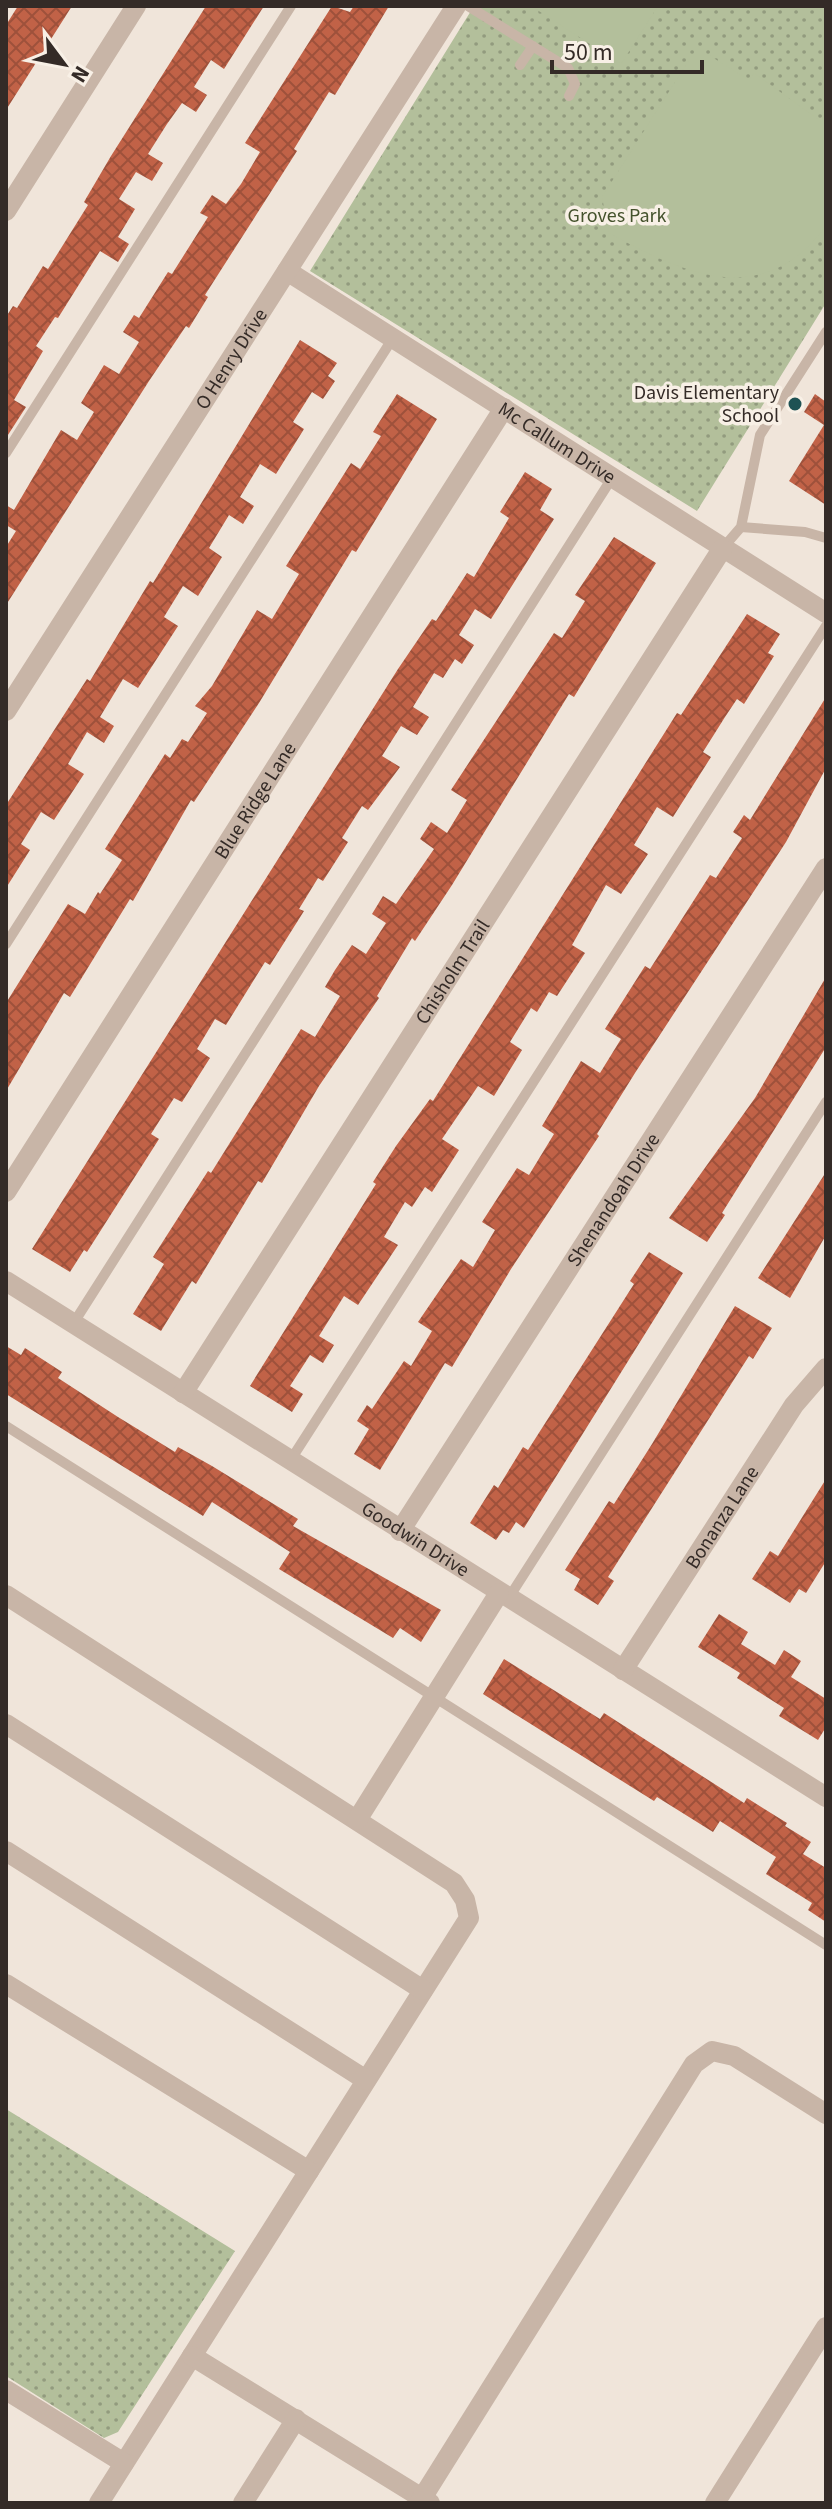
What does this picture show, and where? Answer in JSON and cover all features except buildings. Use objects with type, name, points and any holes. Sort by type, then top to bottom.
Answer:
[{"type":"street","points":[[6,211],[136,6]]},
{"type":"street","name":"O Henry Drive","points":[[6,711],[287,271],[467,7]]},
{"type":"street","name":"Mc Callum Drive","points":[[287,271],[826,613]]},
{"type":"street","name":"Blue Ridge Lane","points":[[6,1192],[504,408]]},
{"type":"street","name":"Chisholm Trail","points":[[183,1393],[722,549]]},
{"type":"street","name":"Shenandoah Drive","points":[[400,1531],[826,868]]},
{"type":"street","name":"Goodwin Drive","points":[[6,1281],[826,1797]]},
{"type":"street","name":"Bonanza Lane","points":[[623,1670],[786,1418],[826,1368]]},
{"type":"street","points":[[6,1595],[454,1883],[465,1900],[469,1918],[99,2503]]},
{"type":"street","points":[[357,1820],[435,1694],[503,1596]]},
{"type":"street","points":[[6,1724],[423,1990]]},
{"type":"street","points":[[6,1851],[366,2080]]},
{"type":"street","points":[[6,1984],[309,2171]]},
{"type":"street","points":[[192,2356],[424,2501],[694,2064],[712,2051],[734,2056],[826,2114]]},
{"type":"street","points":[[715,2503],[826,2327]]},
{"type":"street","points":[[6,2390],[124,2463]]},
{"type":"street","points":[[243,2503],[296,2419]]},
{"type":"lane","points":[[6,453],[291,6]]},
{"type":"lane","points":[[467,7],[568,68],[575,84],[569,96]]},
{"type":"lane","points":[[520,65],[533,46]]},
{"type":"lane","points":[[722,549],[741,527],[760,435],[826,332]]},
{"type":"lane","points":[[6,944],[393,338]]},
{"type":"lane","points":[[73,1324],[612,478]]},
{"type":"lane","points":[[741,527],[805,532],[826,538]]},
{"type":"lane","points":[[290,1461],[826,626]]},
{"type":"lane","points":[[503,1596],[826,1102]]},
{"type":"lane","points":[[6,1426],[435,1694],[826,1945]]},
{"type":"green space","name":"Groves Park","points":[[474,6],[826,6],[826,303],[697,511],[310,271]]},
{"type":"green space","points":[[531,6],[658,6],[621,64]]},
{"type":"green space","points":[[707,54],[749,80],[754,73],[826,125],[826,226],[802,252],[776,269],[749,276],[722,277],[694,271],[609,233],[602,197],[689,60]]},
{"type":"green space","points":[[6,2109],[235,2251],[118,2432],[104,2438],[6,2376]]},
{"type":"place","name":"Davis Elementary School","points":[[795,404]]}]
